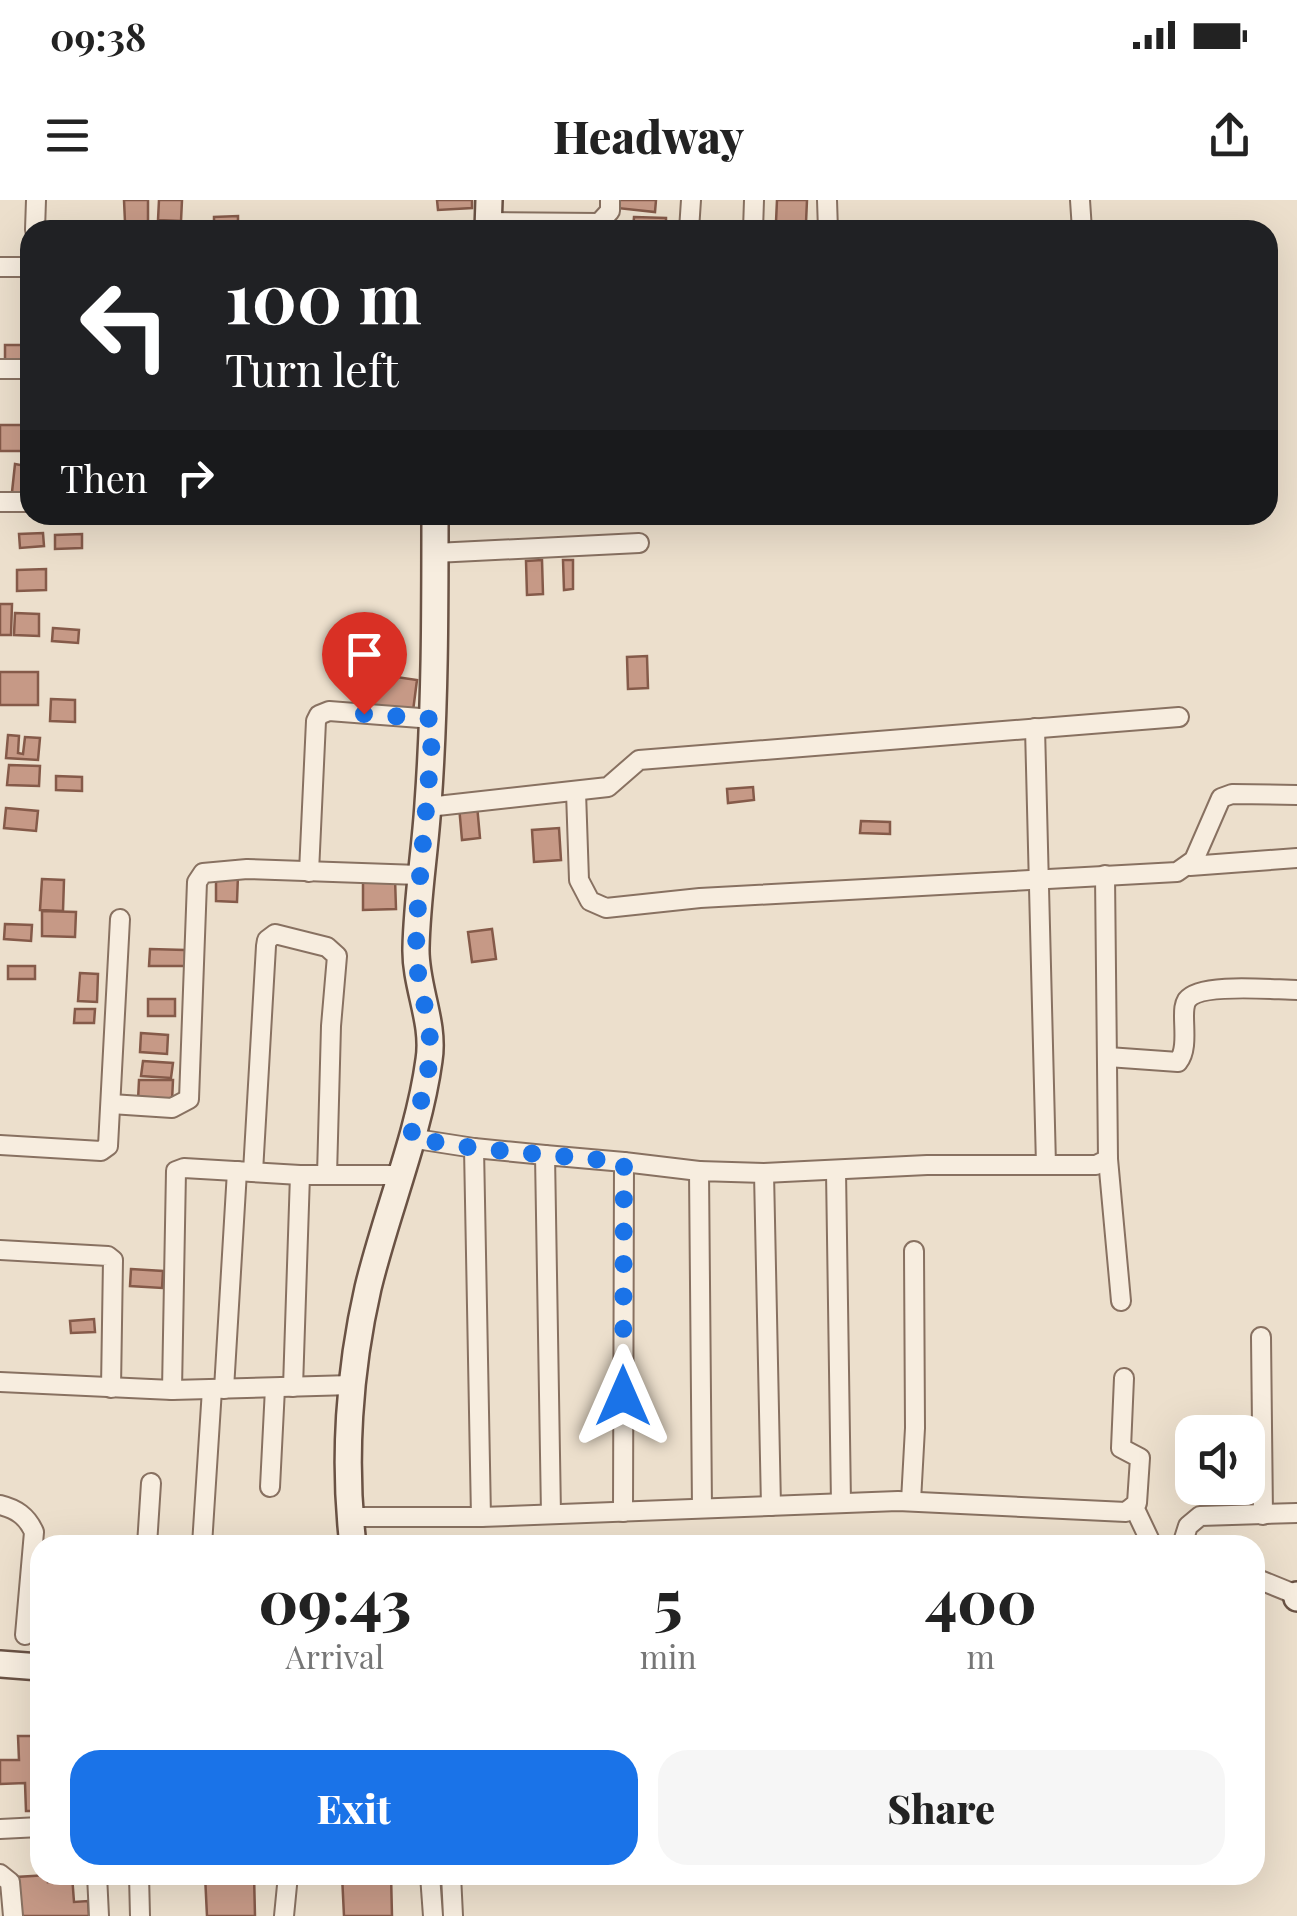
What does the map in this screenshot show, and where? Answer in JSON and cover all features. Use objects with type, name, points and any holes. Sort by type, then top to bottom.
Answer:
[{"type":"street","points":[[489,217],[544,220]]},
{"type":"street","points":[[352,1535],[352,1385],[368,1288],[430,1054],[424,995],[416,963],[419,875],[433,719],[435,525]]},
{"type":"street","points":[[435,553],[639,542]]},
{"type":"street","points":[[309,872],[319,714],[329,711],[433,719]]},
{"type":"street","points":[[428,808],[608,787],[639,760],[1179,717]]},
{"type":"street","points":[[1035,728],[1046,1165]]},
{"type":"street","points":[[576,792],[579,880],[590,901],[606,908],[700,898],[1177,872],[1190,866],[1297,858]]},
{"type":"street","points":[[1190,866],[1221,798],[1232,794],[1297,796]]},
{"type":"street","points":[[111,1104],[172,1108],[188,1099],[200,876],[210,870],[419,875]]},
{"type":"street","points":[[1105,875],[1108,1158],[1120,1301]]},
{"type":"street","points":[[0,1146],[106,1150],[110,1141],[120,919]]},
{"type":"street","points":[[203,1535],[266,946],[274,934],[327,948],[337,956],[331,1026],[328,1176]]},
{"type":"street","points":[[1108,1057],[1171,1063],[1181,1060],[1184,1007],[1188,999],[1204,992],[1297,990]]},
{"type":"street","points":[[410,1138],[699,1171],[1096,1165],[1108,1158]]},
{"type":"street","points":[[474,1148],[481,1517]]},
{"type":"street","points":[[545,1155],[550,1514]]},
{"type":"street","points":[[623,1512],[624,1162]]},
{"type":"street","points":[[172,1390],[176,1171],[184,1168],[328,1176],[399,1174]]},
{"type":"street","points":[[836,1170],[842,1503]]},
{"type":"street","points":[[699,1171],[702,1508]]},
{"type":"street","points":[[764,1172],[771,1506]]},
{"type":"street","points":[[270,1487],[284,1388],[300,1175]]},
{"type":"street","points":[[0,1250],[108,1256],[114,1260],[112,1388]]},
{"type":"street","points":[[912,1501],[914,1251]]},
{"type":"street","points":[[1261,1338],[1264,1514]]},
{"type":"street","points":[[1124,1378],[1121,1448],[1140,1458],[1134,1506],[1147,1535]]},
{"type":"street","points":[[0,1382],[172,1390],[352,1385]]},
{"type":"street","points":[[148,1535],[151,1482]]},
{"type":"street","points":[[350,1517],[481,1517],[912,1501],[1126,1512],[1134,1506]]},
{"type":"street","points":[[0,1505],[15,1509],[30,1522],[34,1535]]},
{"type":"street","points":[[1185,1535],[1188,1526],[1200,1516],[1297,1513]]},
{"type":"street","points":[[24,1635],[30,1573]]},
{"type":"street","points":[[1265,1582],[1297,1596]]},
{"type":"street","points":[[0,1664],[30,1666]]},
{"type":"street","points":[[0,1828],[30,1827]]},
{"type":"street","points":[[0,1874],[10,1882],[14,1916]]},
{"type":"street","points":[[98,1885],[99,1916]]},
{"type":"street","points":[[139,1885],[140,1916]]},
{"type":"street","points":[[284,1916],[287,1885]]},
{"type":"street","points":[[431,1885],[433,1916]]},
{"type":"street","points":[[451,1885],[453,1916]]},
{"type":"building","points":[[124,200],[148,200],[148,220],[125,220]]},
{"type":"building","points":[[159,200],[182,200],[181,220],[158,220]]},
{"type":"building","points":[[437,200],[472,200],[472,208],[438,210]]},
{"type":"building","points":[[618,200],[656,200],[655,212],[617,208]]},
{"type":"building","points":[[777,200],[807,200],[806,220],[776,220]]},
{"type":"building","points":[[238,216],[238,220],[214,220]]},
{"type":"building","points":[[634,217],[666,218],[666,220],[634,220]]},
{"type":"building","points":[[5,345],[20,345],[20,366],[5,367]]},
{"type":"building","points":[[0,425],[20,425],[20,451],[0,451]]},
{"type":"building","points":[[15,464],[20,465],[20,493],[12,492]]},
{"type":"building","points":[[43,533],[44,546],[20,548],[19,534]]},
{"type":"building","points":[[82,534],[82,548],[55,549],[55,535]]},
{"type":"building","points":[[542,560],[543,594],[527,595],[526,561]]},
{"type":"building","points":[[563,560],[573,560],[573,589],[564,590]]},
{"type":"building","points":[[46,569],[46,590],[17,591],[17,570]]},
{"type":"building","points":[[0,604],[12,604],[11,635],[0,635]]},
{"type":"building","points":[[15,613],[39,614],[39,636],[14,635]]},
{"type":"building","points":[[53,628],[79,630],[78,643],[52,641]]},
{"type":"building","points":[[384,647],[404,649],[401,673],[382,672]]},
{"type":"building","points":[[647,656],[648,688],[628,689],[627,657]]},
{"type":"building","points":[[0,672],[38,672],[38,705],[0,705]]},
{"type":"building","points":[[376,674],[417,680],[413,711],[372,706]]},
{"type":"building","points":[[51,699],[75,700],[75,722],[50,721]]},
{"type":"building","points":[[8,735],[19,736],[18,753],[23,754],[25,737],[40,738],[38,760],[6,758]]},
{"type":"building","points":[[9,765],[40,766],[39,786],[7,785]]},
{"type":"building","points":[[56,776],[82,777],[82,791],[56,790]]},
{"type":"building","points":[[753,787],[754,800],[728,803],[727,789]]},
{"type":"building","points":[[477,805],[480,838],[462,840],[459,806]]},
{"type":"building","points":[[6,808],[38,811],[36,831],[4,828]]},
{"type":"building","points":[[861,821],[890,822],[890,834],[860,833]]},
{"type":"building","points":[[559,828],[561,860],[534,862],[532,830]]},
{"type":"building","points":[[216,874],[238,875],[237,902],[216,901]]},
{"type":"building","points":[[395,878],[396,909],[363,910],[363,879]]},
{"type":"building","points":[[42,879],[64,880],[63,911],[40,910]]},
{"type":"building","points":[[42,911],[76,912],[75,937],[42,936]]},
{"type":"building","points":[[5,924],[32,925],[31,941],[4,939]]},
{"type":"building","points":[[492,929],[496,959],[472,962],[468,932]]},
{"type":"building","points":[[150,949],[185,950],[185,966],[149,966]]},
{"type":"building","points":[[8,966],[35,966],[35,979],[8,979]]},
{"type":"building","points":[[80,973],[98,974],[97,1002],[78,1001]]},
{"type":"building","points":[[148,999],[175,999],[175,1016],[148,1016]]},
{"type":"building","points":[[75,1009],[95,1009],[94,1023],[74,1023]]},
{"type":"building","points":[[141,1033],[168,1035],[167,1054],[140,1052]]},
{"type":"building","points":[[143,1061],[173,1063],[171,1078],[141,1076]]},
{"type":"building","points":[[139,1080],[173,1080],[172,1101],[138,1100]]},
{"type":"building","points":[[131,1269],[163,1271],[162,1288],[130,1286]]},
{"type":"building","points":[[94,1319],[95,1332],[71,1333],[70,1321]]},
{"type":"building","points":[[18,1736],[30,1736],[30,1811],[26,1811],[25,1783],[0,1784],[0,1760],[19,1760]]},
{"type":"building","points":[[30,1876],[30,1885],[73,1885],[74,1902],[88,1901],[89,1916],[18,1916],[16,1877]]},
{"type":"building","points":[[205,1885],[254,1885],[255,1916],[207,1916]]},
{"type":"building","points":[[342,1885],[391,1885],[392,1916],[344,1916]]},
{"type":"route","points":[[364,714],[433,719],[419,875],[416,963],[424,995],[430,1054],[410,1138],[624,1162],[623,1396]]}]
